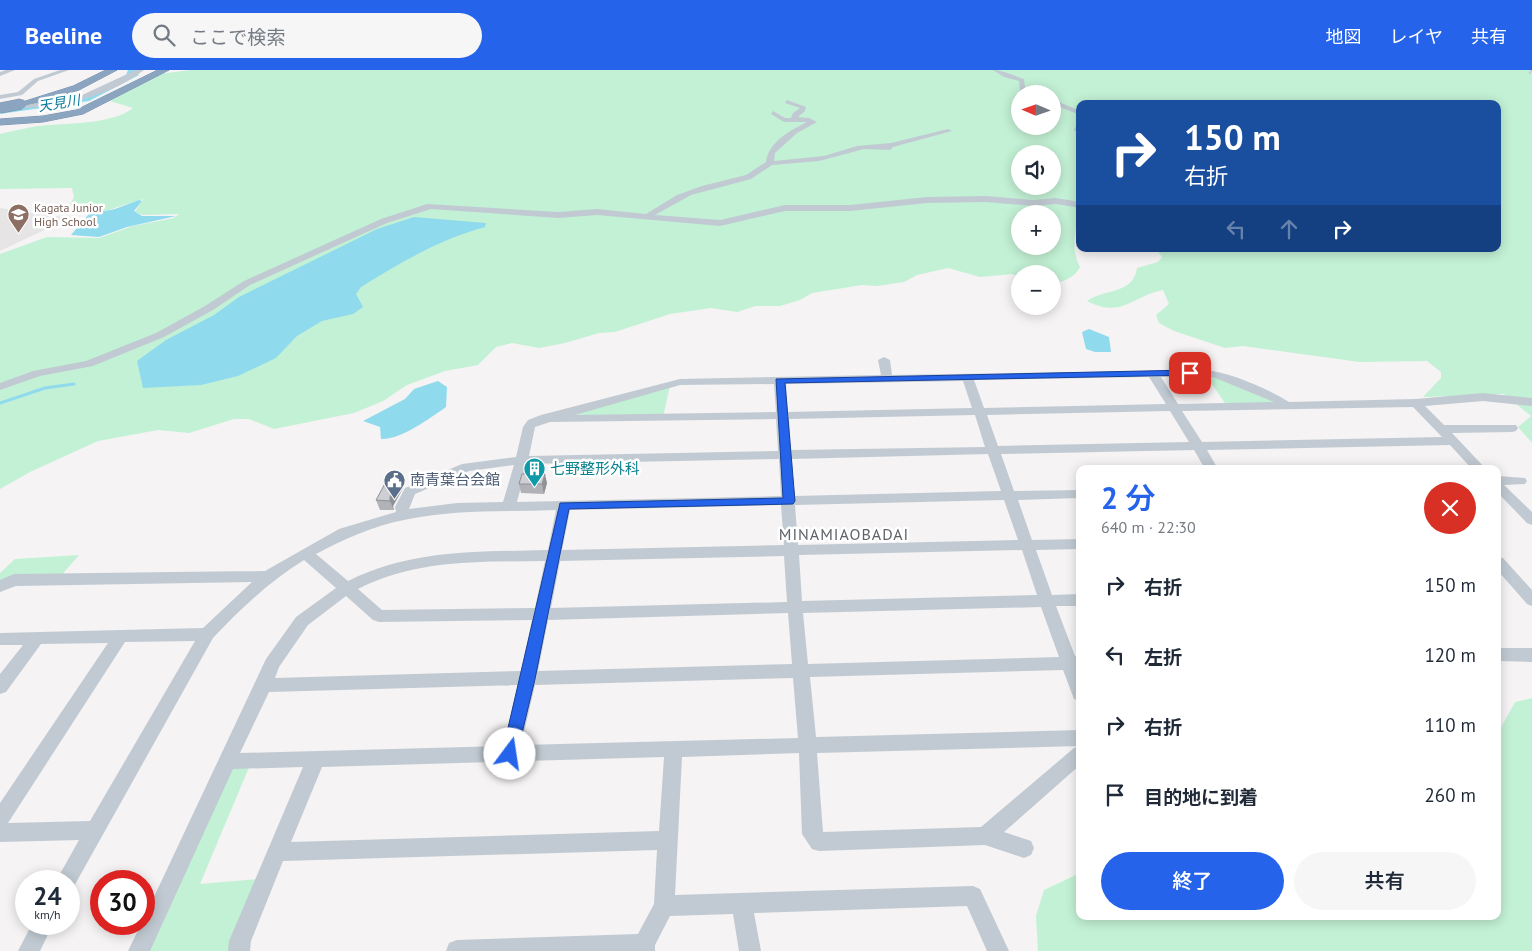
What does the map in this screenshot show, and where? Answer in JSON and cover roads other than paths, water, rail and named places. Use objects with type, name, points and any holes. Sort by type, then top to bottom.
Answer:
[{"type":"highway","points":[[0,107],[22,104],[76,88],[113,70]]},
{"type":"highway","points":[[0,122],[43,119],[79,112],[165,70]]},
{"type":"street","points":[[0,74],[12,70]]},
{"type":"street","points":[[0,97],[20,94],[36,80],[66,70]]},
{"type":"street","points":[[0,107],[35,105],[68,100],[96,92],[141,70]]},
{"type":"street","points":[[996,70],[1006,76],[1022,80],[1022,85]]},
{"type":"street","points":[[787,102],[803,107],[803,110],[794,114],[793,118]]},
{"type":"street","points":[[1061,105],[1076,111]]},
{"type":"street","points":[[770,163],[771,152],[794,131],[813,122],[807,119],[782,119],[772,116]]},
{"type":"street","points":[[651,211],[682,195],[714,185],[749,179],[770,163],[825,158],[842,151],[868,146],[891,145],[948,131]]},
{"type":"street","points":[[868,146],[890,148]]},
{"type":"street","points":[[0,387],[37,373],[89,364],[160,335],[209,308],[246,283],[365,229],[421,208],[442,206],[558,215],[589,212],[651,211],[729,222],[785,208],[842,208],[927,200],[986,199],[1033,203],[1056,201],[1076,204]]},
{"type":"street","points":[[884,360],[887,378]]},
{"type":"street","points":[[1153,374],[1210,465]]},
{"type":"street","points":[[509,506],[529,427],[532,423],[680,382],[1215,374],[1275,398],[1286,406]]},
{"type":"street","points":[[264,685],[1075,664],[1047,601],[967,377]]},
{"type":"street","points":[[780,381],[795,608],[808,746],[812,834],[819,842],[984,836],[1024,848]]},
{"type":"street","points":[[545,418],[613,420],[1286,406],[1416,403],[1483,397],[1532,402]]},
{"type":"street","points":[[1416,403],[1476,465]]},
{"type":"street","points":[[1442,430],[1512,428]]},
{"type":"street","points":[[403,515],[402,507],[410,491],[467,466],[522,460],[1452,441]]},
{"type":"street","points":[[1501,480],[1520,481]]},
{"type":"street","points":[[1501,489],[1532,520]]},
{"type":"street","points":[[72,870],[207,634],[268,576],[305,553],[344,533],[403,515],[436,509],[1076,494]]},
{"type":"street","points":[[510,754],[528,679],[564,506]]},
{"type":"street","points":[[139,951],[228,762],[242,727],[264,685],[272,664],[302,621],[345,589],[388,570],[431,559],[1076,544]]},
{"type":"street","points":[[305,553],[379,616],[541,614],[1076,600]]},
{"type":"street","points":[[1501,565],[1532,600]]},
{"type":"street","points":[[0,586],[14,580],[268,576]]},
{"type":"street","points":[[0,639],[207,634]]},
{"type":"street","points":[[0,819],[120,637]]},
{"type":"street","points":[[0,687],[37,638]]},
{"type":"street","points":[[1501,654],[1532,655]]},
{"type":"street","points":[[228,762],[1076,738]]},
{"type":"street","points":[[457,951],[644,948],[664,906],[673,750]]},
{"type":"street","points":[[984,836],[1076,757]]},
{"type":"street","points":[[239,951],[240,941],[315,760]]},
{"type":"street","points":[[0,834],[94,830]]},
{"type":"street","points":[[278,852],[668,840]]},
{"type":"street","points":[[664,906],[973,896],[998,951]]},
{"type":"street","points":[[742,903],[750,951]]},
{"type":"street","points":[[29,951],[37,935]]},
{"type":"water","points":[[139,200],[142,201],[134,211],[142,216],[176,216],[127,227],[99,237],[71,235],[89,214],[115,209]]},
{"type":"water","points":[[414,217],[486,223],[485,227],[452,238],[421,252],[361,287],[356,294],[363,307],[353,314],[322,321],[297,336],[276,358],[238,376],[201,385],[143,388],[137,361],[166,340],[214,315],[239,297],[377,229]]},
{"type":"water","points":[[1089,329],[1109,337],[1111,352],[1095,352],[1086,349],[1082,332]]},
{"type":"water","points":[[438,381],[447,387],[446,407],[415,428],[397,436],[381,439],[380,427],[363,421],[405,399],[414,389]]},
{"type":"waterway","name":"天見川","points":[[0,111],[85,99],[134,75],[130,74],[133,70]]},
{"type":"waterway","points":[[0,403],[45,388],[74,384]]},
{"type":"place","name":"Kagata Junior High School","points":[[18,234]]},
{"type":"place","name":"七野整形外科","points":[[534,488]]},
{"type":"place","name":"南青葉台会館","points":[[394,499]]},
{"type":"district","name":"MINAMIAOBADAI","points":[[844,534]]}]
